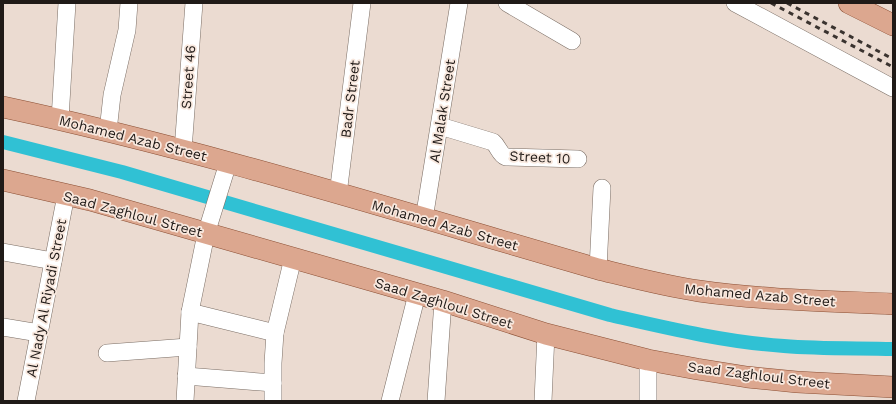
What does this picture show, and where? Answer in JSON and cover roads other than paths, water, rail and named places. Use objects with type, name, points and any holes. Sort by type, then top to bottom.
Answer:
[{"type":"main road","points":[[850,3],[893,25]]},
{"type":"main road","name":"Mohamed Azab Street","points":[[3,107],[60,119],[183,150],[225,173],[338,194],[598,269],[665,285],[734,295],[893,304]]},
{"type":"main road","name":"Saad Zaghloul Street","points":[[3,180],[66,195],[209,225],[293,258],[443,301],[546,334],[648,360],[747,377],[797,382],[893,387]]},
{"type":"street","points":[[60,119],[67,3]]},
{"type":"street","points":[[108,131],[112,95],[127,30],[129,3]]},
{"type":"street","name":"Street 46","points":[[183,150],[194,3]]},
{"type":"street","name":"Badr Street","points":[[338,194],[362,3]]},
{"type":"street","name":"Al Malak Street","points":[[424,219],[459,3]]},
{"type":"street","points":[[507,3],[572,41]]},
{"type":"street","points":[[735,3],[893,88]]},
{"type":"street","name":"Street 10","points":[[440,126],[493,142],[498,147],[501,154],[506,157],[578,159]]},
{"type":"street","points":[[185,401],[190,312],[209,225],[225,173]]},
{"type":"street","points":[[598,269],[602,188]]},
{"type":"street","name":"Al Nady Al Riyadi Street","points":[[26,401],[66,195]]},
{"type":"street","points":[[3,252],[53,261]]},
{"type":"street","points":[[273,401],[275,333],[293,258]]},
{"type":"street","points":[[390,401],[417,294]]},
{"type":"street","points":[[436,401],[443,301]]},
{"type":"street","points":[[190,312],[275,333]]},
{"type":"street","points":[[3,327],[40,333]]},
{"type":"street","points":[[543,401],[546,334]]},
{"type":"street","points":[[107,353],[188,347]]},
{"type":"street","points":[[648,360],[648,401]]},
{"type":"street","points":[[186,376],[273,382]]},
{"type":"waterway","points":[[3,142],[122,172],[610,315],[696,334],[762,344],[811,348],[893,349]]},
{"type":"railway","points":[[771,3],[893,67]]},
{"type":"railway","points":[[787,3],[893,59]]}]
